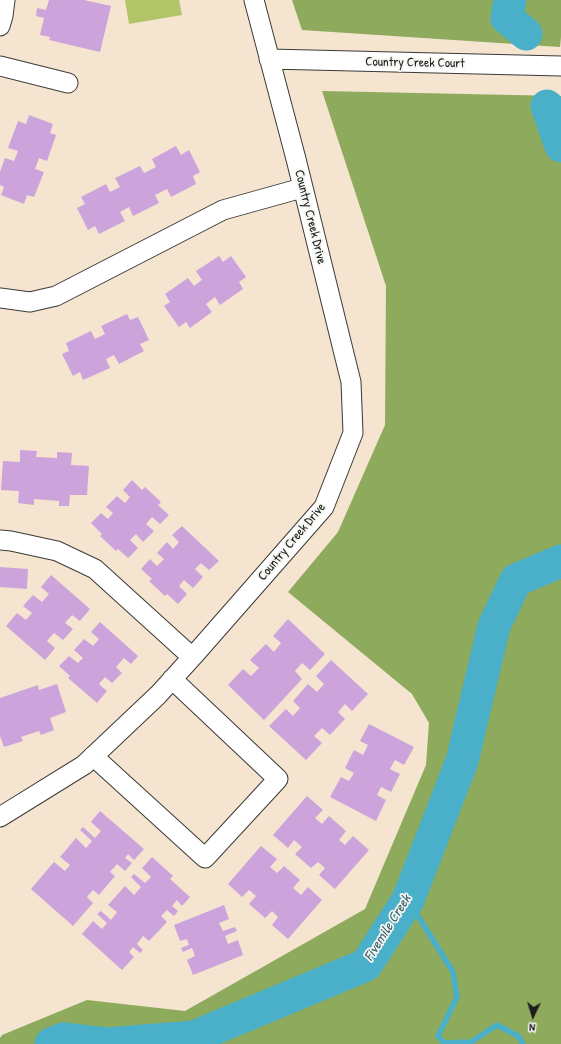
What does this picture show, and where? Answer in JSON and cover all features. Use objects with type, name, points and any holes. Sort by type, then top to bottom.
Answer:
[{"type":"street","points":[[0,26],[5,0]]},
{"type":"street","name":"Country Creek Drive","points":[[0,816],[84,765],[158,695],[324,507],[353,433],[351,382],[296,159],[254,0]]},
{"type":"street","name":"Country Creek Court","points":[[269,59],[561,66]]},
{"type":"street","points":[[0,66],[68,83]]},
{"type":"street","points":[[0,298],[30,302],[56,296],[223,210],[302,188]]},
{"type":"street","points":[[0,540],[57,551],[95,570],[192,657]]},
{"type":"street","points":[[93,756],[205,858],[278,779],[172,679]]},
{"type":"green space","points":[[125,0],[179,0],[182,15],[129,24]]},
{"type":"green space","points":[[292,0],[561,0],[560,47],[302,30]]},
{"type":"green space","points":[[322,91],[561,96],[561,1044],[0,1044],[0,1038],[2,1035],[87,1000],[185,1011],[365,909],[426,765],[429,723],[412,694],[288,592],[338,532],[385,425],[386,286]]},
{"type":"building","points":[[49,0],[84,0],[111,6],[100,52],[49,40],[50,37],[40,35],[44,18],[36,16],[37,8],[46,10]]},
{"type":"building","points":[[29,115],[53,124],[50,133],[56,135],[47,161],[39,158],[35,169],[44,172],[34,197],[27,195],[24,204],[1,195],[4,187],[0,185],[0,172],[5,158],[14,161],[18,151],[8,148],[18,121],[26,124]]},
{"type":"building","points":[[176,146],[181,155],[189,150],[200,172],[193,176],[196,184],[171,197],[167,189],[155,195],[159,203],[133,216],[129,207],[120,212],[125,221],[99,234],[95,226],[88,230],[77,208],[85,204],[81,197],[106,184],[110,192],[120,187],[115,178],[140,166],[144,173],[156,167],[152,159]]},
{"type":"building","points":[[219,256],[223,262],[231,256],[246,277],[239,282],[243,289],[220,305],[215,297],[206,304],[212,312],[190,328],[186,322],[179,327],[164,306],[170,302],[165,294],[188,278],[194,286],[202,280],[196,271]]},
{"type":"building","points":[[127,314],[130,320],[138,317],[149,340],[140,344],[144,351],[119,364],[114,355],[106,359],[110,368],[83,380],[80,372],[73,376],[62,354],[69,351],[66,343],[91,331],[95,339],[105,334],[101,326]]},
{"type":"building","points":[[20,450],[37,451],[36,457],[57,458],[57,452],[72,453],[71,465],[89,466],[87,495],[70,495],[69,506],[59,506],[59,501],[34,499],[34,505],[18,503],[19,491],[1,490],[3,461],[20,462]]},
{"type":"building","points":[[132,480],[142,490],[145,487],[161,502],[158,505],[169,515],[160,524],[152,517],[146,524],[154,531],[143,542],[136,534],[130,540],[138,548],[128,558],[118,549],[116,551],[100,536],[102,534],[91,523],[101,513],[108,519],[113,513],[106,507],[117,496],[125,503],[130,497],[123,490]]},
{"type":"building","points":[[182,526],[219,561],[209,570],[201,563],[195,569],[203,577],[193,588],[184,580],[179,586],[187,594],[178,604],[167,594],[165,596],[149,581],[152,579],[141,569],[150,559],[157,566],[164,559],[157,553],[167,542],[173,549],[179,542],[172,535]]},
{"type":"building","points":[[0,567],[28,569],[27,589],[0,587]]},
{"type":"building","points":[[51,575],[90,609],[80,621],[72,615],[65,623],[73,629],[63,640],[54,633],[47,641],[55,648],[45,660],[6,626],[17,613],[26,620],[32,613],[23,606],[33,595],[42,602],[49,594],[41,587]]},
{"type":"building","points":[[288,619],[325,654],[310,670],[302,663],[295,671],[302,679],[264,720],[228,685],[243,669],[251,676],[259,668],[250,660],[266,644],[274,652],[281,643],[273,636]]},
{"type":"building","points":[[100,622],[138,656],[131,664],[124,658],[116,667],[122,673],[112,683],[105,677],[99,684],[107,691],[97,703],[68,678],[70,676],[59,666],[69,656],[78,663],[83,658],[74,650],[84,639],[93,646],[99,639],[91,632]]},
{"type":"building","points":[[331,660],[368,694],[352,711],[345,704],[338,712],[345,719],[330,735],[322,728],[314,736],[322,743],[306,760],[269,726],[286,709],[293,716],[300,708],[293,701],[308,684],[317,692],[324,684],[316,676]]},
{"type":"building","points":[[57,684],[66,712],[50,718],[54,730],[41,735],[39,731],[21,737],[23,741],[4,747],[0,736],[0,698],[38,685],[39,690]]},
{"type":"building","points":[[369,724],[414,747],[404,765],[395,760],[390,769],[400,774],[391,792],[381,787],[377,795],[386,800],[376,821],[330,797],[341,777],[349,781],[354,773],[345,768],[354,750],[363,755],[368,745],[360,741]]},
{"type":"building","points":[[307,796],[323,810],[315,818],[322,824],[329,816],[346,831],[339,840],[345,845],[353,836],[369,850],[335,889],[319,875],[325,868],[318,862],[311,868],[295,854],[302,847],[294,840],[288,848],[273,835]]},
{"type":"building","points":[[100,811],[144,849],[134,860],[128,854],[125,858],[132,863],[125,871],[117,864],[110,872],[115,876],[99,895],[93,890],[87,897],[93,903],[73,926],[31,889],[54,862],[65,871],[70,865],[60,857],[76,838],[86,848],[92,841],[80,830],[83,827],[95,838],[101,831],[91,822]]},
{"type":"building","points":[[261,846],[277,859],[270,867],[277,873],[284,866],[300,880],[293,888],[301,895],[308,887],[322,900],[288,939],[272,925],[278,917],[272,911],[265,918],[249,904],[256,896],[249,890],[242,897],[228,884]]},
{"type":"building","points":[[152,857],[173,876],[170,879],[190,897],[182,906],[177,900],[172,906],[178,911],[174,916],[167,910],[161,916],[167,922],[149,941],[143,936],[137,944],[143,950],[140,953],[133,947],[129,952],[134,957],[122,970],[82,934],[93,921],[102,929],[107,923],[97,914],[101,911],[111,920],[117,912],[108,905],[125,886],[134,895],[141,887],[131,877],[134,874],[145,883],[151,877],[142,868]]},
{"type":"building","points":[[224,905],[229,919],[219,923],[223,931],[235,927],[237,931],[225,936],[228,944],[238,940],[243,955],[193,975],[187,960],[195,956],[192,948],[183,952],[181,948],[189,945],[187,939],[180,941],[174,925]]},
{"type":"waterway","name":"Fivemile Creek","points":[[510,0],[507,18],[526,34]]},
{"type":"waterway","name":"Fivemile Creek","points":[[547,106],[561,146]]},
{"type":"waterway","name":"Fivemile Creek","points":[[51,1044],[63,1039],[107,1044],[194,1037],[366,965],[408,900],[462,761],[494,626],[516,580],[561,561]]},
{"type":"waterway","points":[[408,900],[453,972],[457,997],[438,1036],[444,1043],[471,1042],[497,1025],[518,1036],[523,1044]]}]
